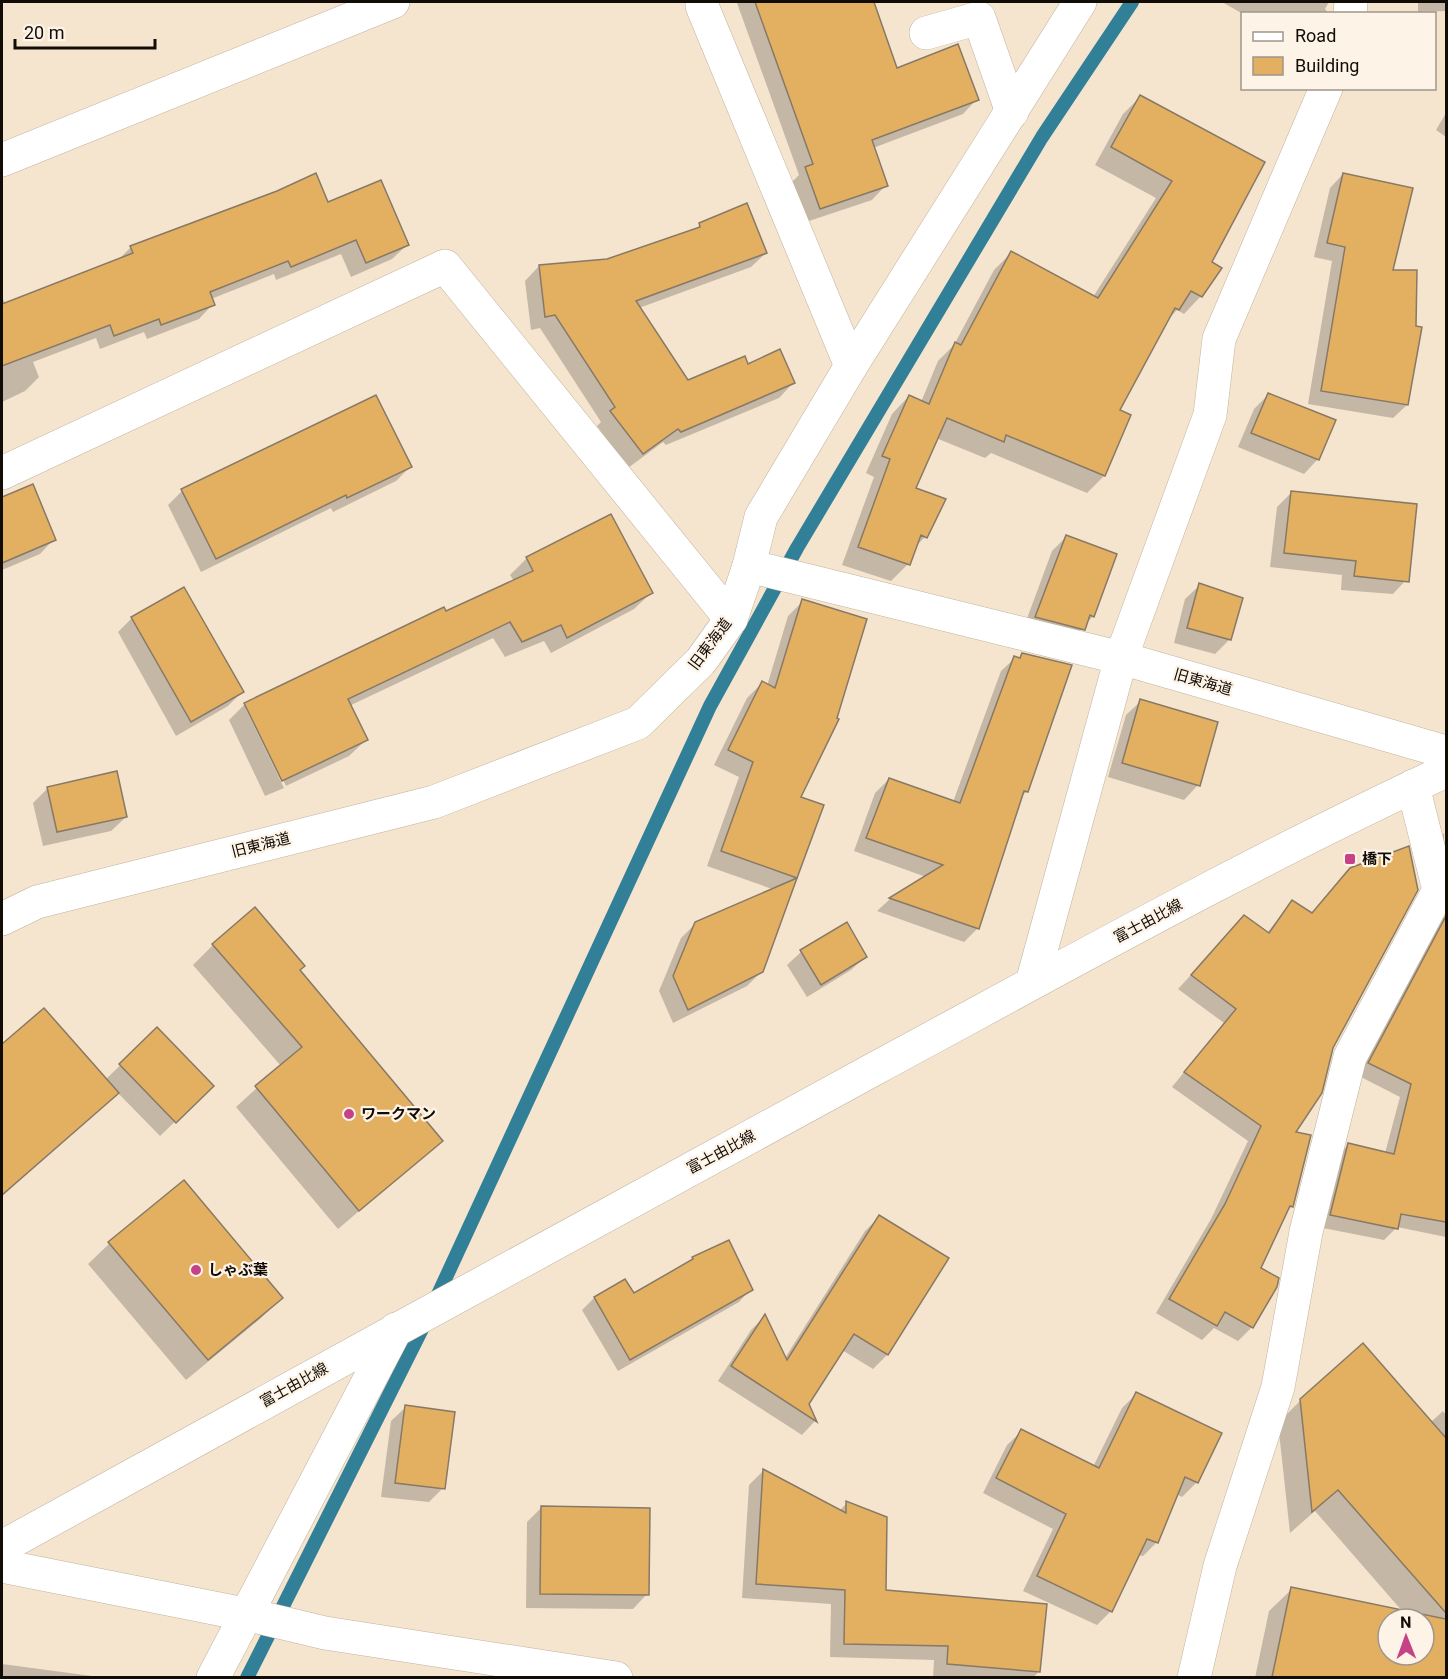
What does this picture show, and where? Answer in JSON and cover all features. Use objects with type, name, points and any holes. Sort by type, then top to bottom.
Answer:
[{"type":"street","points":[[2,160],[393,2]]},
{"type":"street","points":[[749,566],[761,516],[851,366],[1080,2]]},
{"type":"street","points":[[702,6],[851,366]]},
{"type":"street","points":[[926,33],[979,18],[1012,112]]},
{"type":"street","points":[[1032,984],[1120,658],[1210,415],[1219,339],[1325,90]]},
{"type":"street","points":[[2,473],[444,266],[731,619]]},
{"type":"street","name":"旧東海道","points":[[2,919],[37,902],[434,802],[638,723],[701,661],[731,619],[749,566],[1120,658],[1446,752]]},
{"type":"street","name":"富士由比線","points":[[2,1547],[396,1329],[1032,984],[1302,839],[1446,771]]},
{"type":"street","points":[[1194,1677],[1220,1566],[1278,1387],[1306,1232],[1350,1057],[1439,890],[1413,786]]},
{"type":"street","points":[[213,1677],[250,1615],[396,1329]]},
{"type":"street","points":[[2,1566],[250,1615],[471,1666],[616,1677]]},
{"type":"building","points":[[755,2],[874,2],[897,68],[958,44],[979,100],[872,140],[888,186],[820,209],[805,167],[813,164]]},
{"type":"building","points":[[1140,95],[1265,162],[1212,262],[1222,268],[1202,297],[1191,291],[1179,310],[1175,308],[1120,410],[1131,415],[1105,476],[1006,435],[1004,442],[947,418],[916,488],[946,499],[927,538],[921,535],[910,565],[858,547],[890,459],[882,456],[909,395],[929,404],[955,342],[961,345],[1011,251],[1098,298],[1172,181],[1111,147]]},
{"type":"building","points":[[316,173],[328,202],[381,180],[409,245],[366,263],[356,240],[291,267],[288,261],[210,292],[215,305],[161,325],[159,319],[114,336],[110,325],[2,366],[2,304],[133,253],[130,246],[277,191]]},
{"type":"building","points":[[1343,173],[1413,188],[1393,270],[1417,270],[1416,326],[1422,327],[1408,405],[1321,391],[1345,247],[1327,243]]},
{"type":"building","points":[[747,203],[767,253],[636,301],[688,380],[745,356],[748,364],[780,349],[795,383],[681,432],[678,429],[643,454],[610,411],[615,407],[555,315],[545,317],[539,265],[607,259],[700,227],[699,223]]},
{"type":"building","points":[[1268,393],[1336,420],[1319,460],[1251,433]]},
{"type":"building","points":[[376,395],[412,467],[347,498],[346,495],[216,559],[181,489]]},
{"type":"building","points":[[33,484],[56,540],[2,563],[2,497]]},
{"type":"building","points":[[1291,491],[1417,504],[1409,582],[1354,576],[1356,561],[1284,553]]},
{"type":"building","points":[[611,514],[653,593],[567,638],[561,625],[522,642],[510,622],[348,699],[368,740],[282,781],[244,703],[444,607],[446,611],[533,571],[526,557]]},
{"type":"building","points":[[1066,535],[1117,554],[1094,617],[1090,615],[1085,630],[1035,617]]},
{"type":"building","points":[[1199,583],[1243,598],[1231,640],[1187,628]]},
{"type":"building","points":[[184,587],[244,692],[191,722],[131,617]]},
{"type":"building","points":[[802,599],[867,619],[837,718],[839,719],[801,797],[824,805],[797,878],[721,851],[753,762],[728,750],[762,681],[775,688]]},
{"type":"building","points":[[1022,653],[1072,665],[1028,792],[1024,791],[979,929],[889,898],[943,865],[866,838],[889,778],[960,803],[1014,656],[1020,658]]},
{"type":"building","points":[[1140,699],[1218,722],[1200,786],[1122,763]]},
{"type":"building","points":[[117,771],[127,817],[57,832],[47,787]]},
{"type":"building","points":[[1409,846],[1418,890],[1333,1048],[1322,1093],[1296,1132],[1311,1135],[1293,1207],[1290,1206],[1261,1268],[1279,1278],[1277,1287],[1253,1328],[1225,1312],[1217,1326],[1169,1299],[1225,1204],[1261,1126],[1184,1072],[1236,1009],[1191,975],[1244,915],[1269,933],[1292,900],[1312,913],[1350,868]]},
{"type":"building","points":[[797,878],[763,972],[688,1010],[673,976],[695,922]]},
{"type":"building","name":"ワークマン","points":[[255,907],[305,966],[300,970],[443,1141],[359,1211],[255,1086],[302,1047],[212,944]]},
{"type":"building","points":[[1446,916],[1446,1222],[1401,1214],[1398,1229],[1330,1215],[1348,1143],[1394,1154],[1411,1084],[1368,1063]]},
{"type":"building","points":[[847,922],[867,957],[821,985],[800,950]]},
{"type":"building","points":[[44,1008],[119,1093],[2,1195],[2,1044]]},
{"type":"building","points":[[157,1027],[214,1086],[176,1123],[119,1064]]},
{"type":"building","name":"しゃぶ葉","points":[[184,1180],[283,1298],[208,1360],[108,1242]]},
{"type":"building","points":[[879,1215],[949,1258],[888,1355],[854,1334],[809,1404],[817,1422],[731,1366],[765,1314],[787,1360]]},
{"type":"building","points":[[729,1240],[753,1290],[630,1360],[594,1297],[625,1279],[634,1293],[693,1259],[692,1257]]},
{"type":"building","points":[[1363,1343],[1446,1438],[1446,1613],[1338,1490],[1312,1512],[1300,1399]]},
{"type":"building","points":[[1136,1392],[1222,1433],[1198,1483],[1185,1477],[1158,1543],[1147,1539],[1112,1612],[1037,1576],[1066,1514],[996,1478],[1021,1429],[1099,1468]]},
{"type":"building","points":[[405,1405],[455,1412],[445,1489],[395,1483]]},
{"type":"building","points":[[763,1469],[846,1513],[846,1501],[887,1517],[886,1590],[1047,1604],[1040,1672],[947,1664],[948,1646],[844,1644],[845,1590],[756,1584]]},
{"type":"building","points":[[541,1506],[650,1508],[649,1595],[540,1594]]},
{"type":"building","points":[[1291,1587],[1388,1607],[1376,1607],[1376,1667],[1436,1667],[1436,1617],[1446,1619],[1446,1677],[1272,1677]]},
{"type":"waterway","points":[[435,1301],[710,706],[797,548],[1042,137],[1132,2]]},
{"type":"waterway","points":[[247,1678],[426,1321]]},
{"type":"place","name":"橋下","points":[[1350,859]]},
{"type":"place","name":"ワークマン","points":[[349,1114]]},
{"type":"place","name":"しゃぶ葉","points":[[196,1270]]}]
